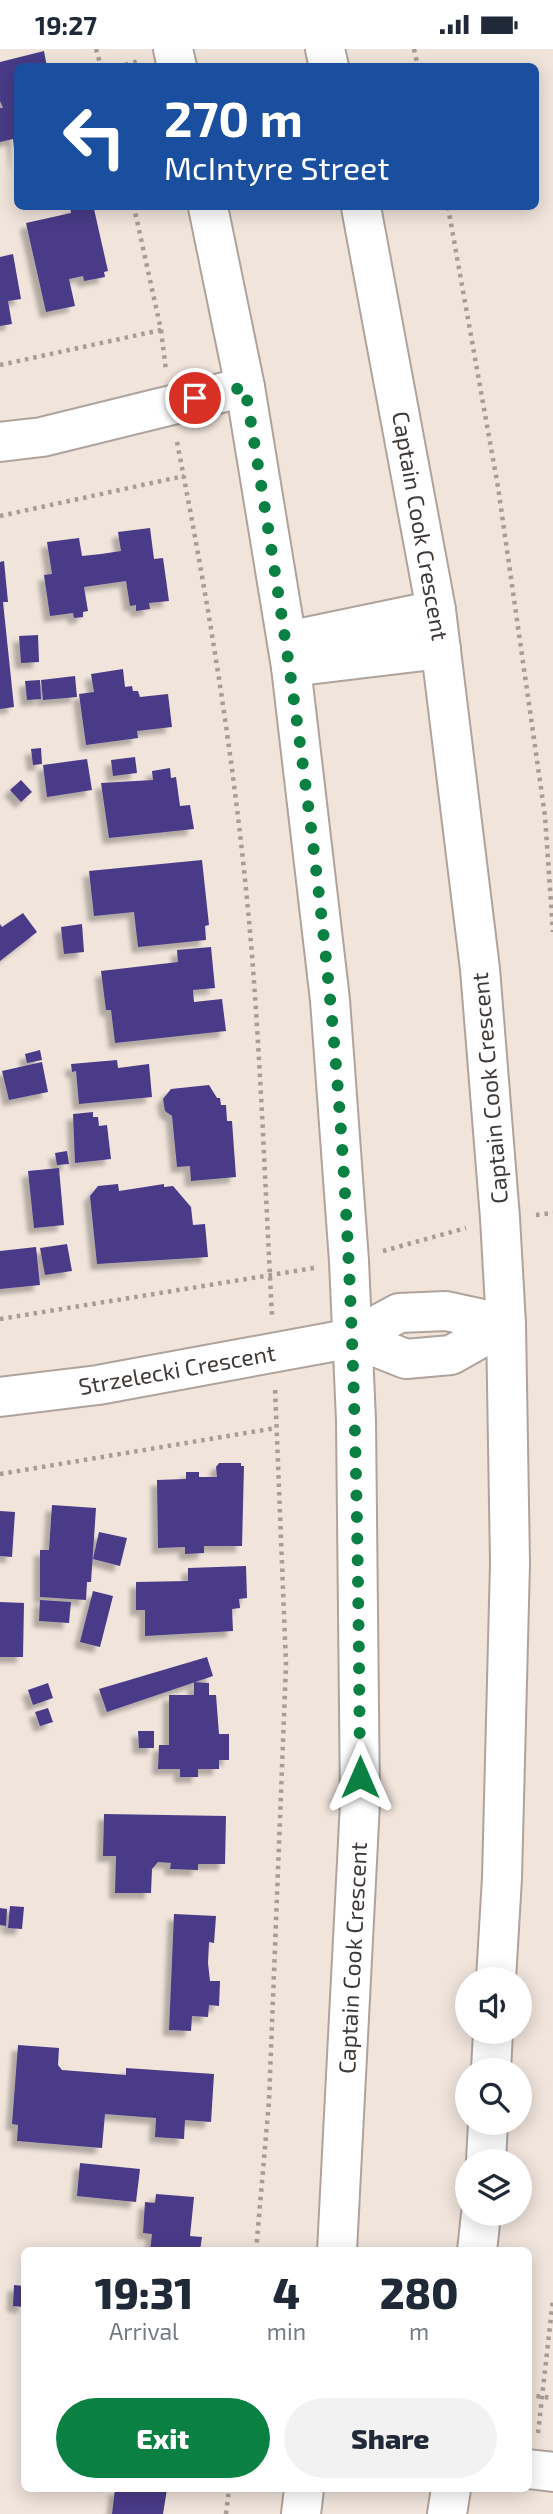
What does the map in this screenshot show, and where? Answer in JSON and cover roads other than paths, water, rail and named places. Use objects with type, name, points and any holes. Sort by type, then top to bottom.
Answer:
[{"type":"main road","name":"Captain Cook Crescent","points":[[209,210],[245,387],[289,654],[330,1000],[349,1261],[353,1338],[360,1803],[337,2247]]},
{"type":"main road","name":"Captain Cook Crescent","points":[[362,210],[436,610],[480,969],[500,1218],[506,1324],[510,1563],[502,1878],[497,1967]]},
{"type":"main road","points":[[0,442],[42,437],[245,387]]},
{"type":"main road","points":[[289,654],[436,610]]},
{"type":"main road","points":[[289,654],[441,649]]},
{"type":"main road","points":[[353,1338],[406,1359],[451,1355],[506,1324]]},
{"type":"main road","name":"Strzelecki Crescent","points":[[0,1398],[98,1385],[353,1338]]},
{"type":"main road","points":[[477,2247],[480,2226]]},
{"type":"main road","points":[[301,2514],[304,2492]]},
{"type":"main road","points":[[447,2514],[450,2492]]}]
